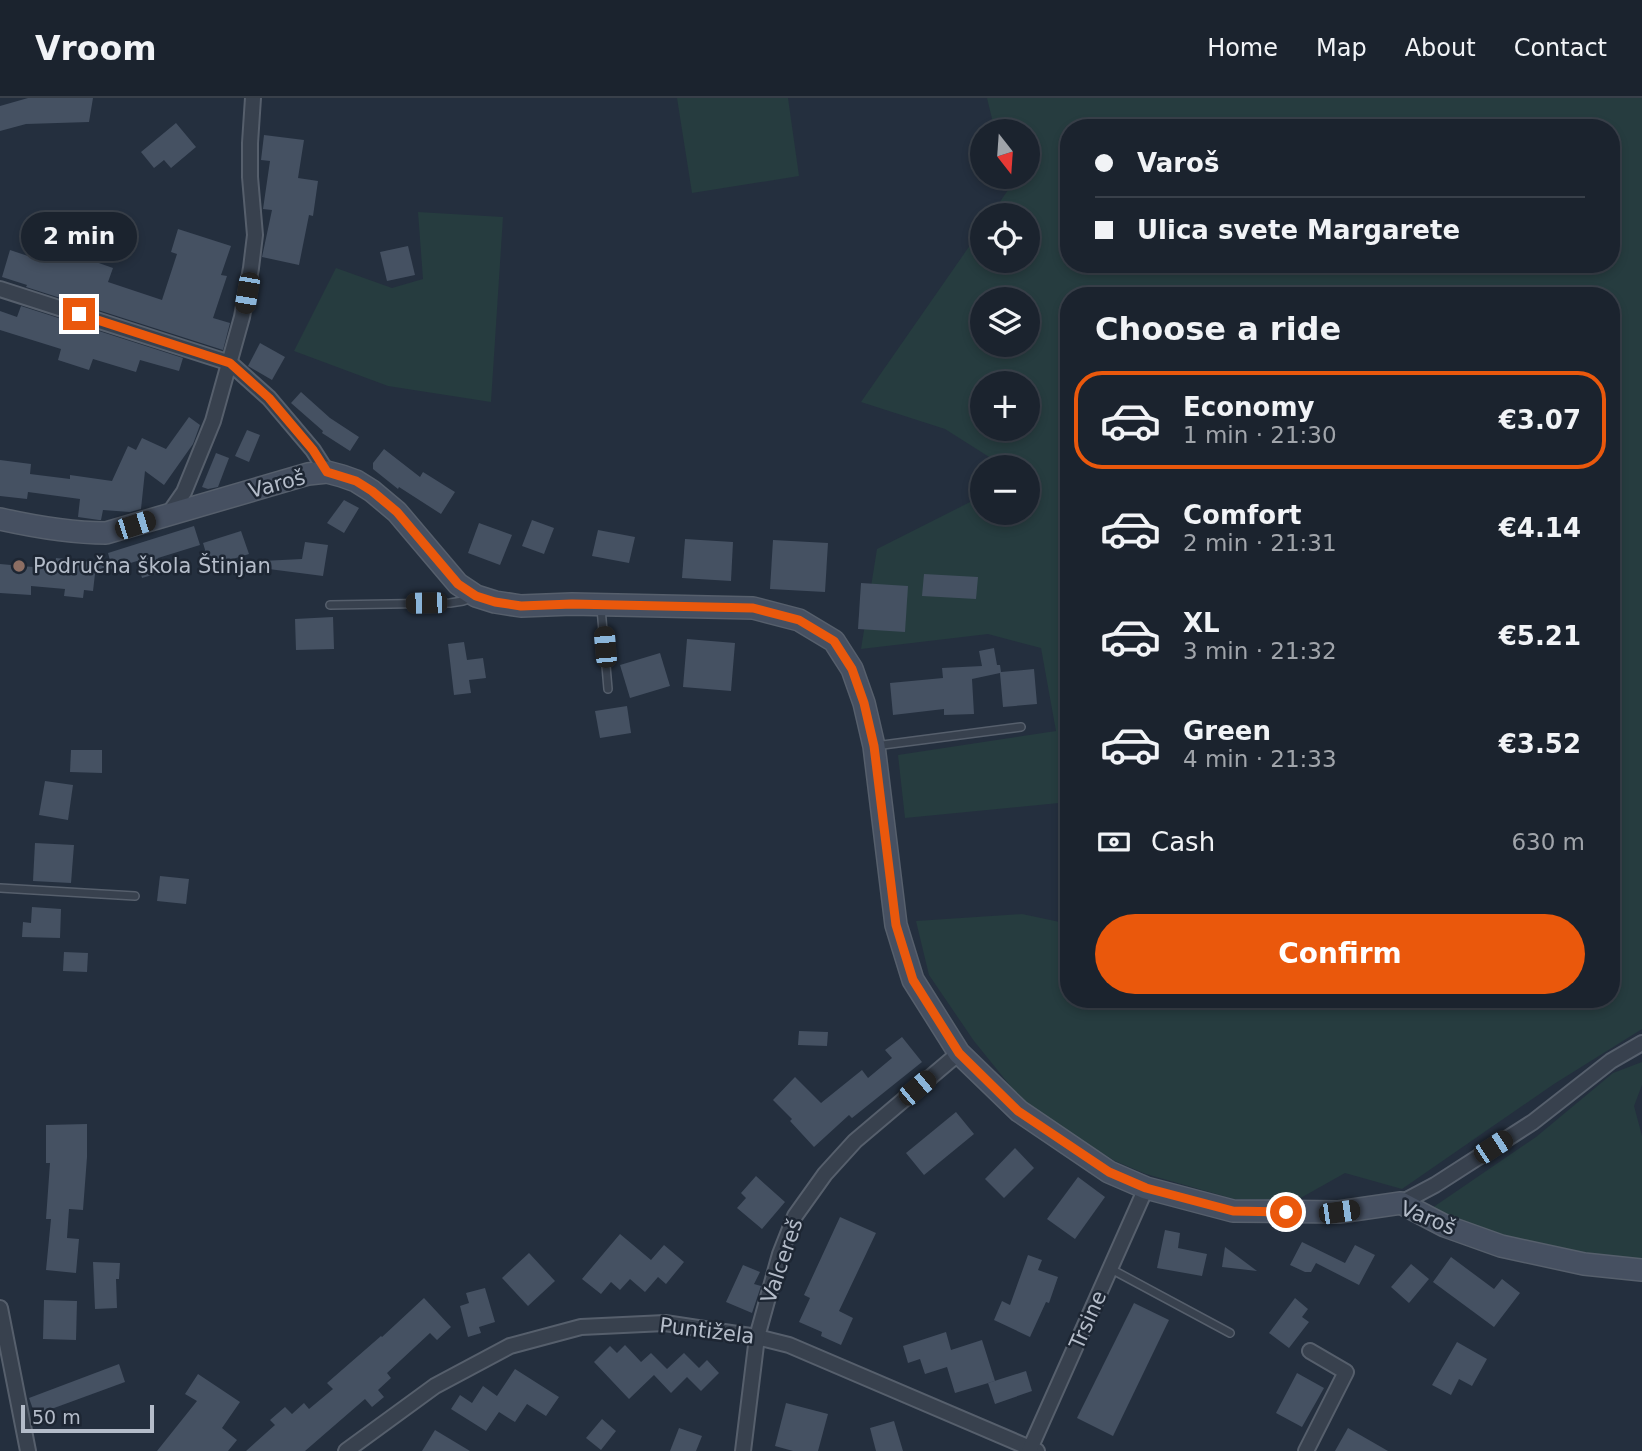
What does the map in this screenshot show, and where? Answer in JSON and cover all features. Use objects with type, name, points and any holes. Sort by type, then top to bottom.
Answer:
[{"type":"main road","name":"Varoš","points":[[0,519],[51,530],[106,533],[308,474],[327,472],[356,481],[372,491],[397,512],[458,584],[476,596],[495,602],[521,606],[601,604],[753,608],[799,620],[834,641],[852,669],[864,703],[874,746],[896,925],[913,980],[959,1053],[1018,1111],[1109,1172],[1146,1188],[1233,1211],[1339,1212],[1401,1203],[1445,1226],[1501,1246],[1584,1264],[1642,1270]]},
{"type":"street","points":[[168,515],[193,474],[214,421],[242,317],[255,235],[250,177],[253,98]]},
{"type":"street","points":[[0,289],[230,363],[269,398],[313,450],[327,472]]},
{"type":"street","points":[[1401,1203],[1435,1185],[1532,1122],[1611,1061],[1642,1043]]},
{"type":"street","name":"Valcereš","points":[[743,1451],[757,1336],[780,1254],[795,1216],[825,1174],[855,1141],[959,1053]]},
{"type":"street","name":"Trsine","points":[[1032,1450],[1146,1188]]},
{"type":"street","points":[[0,1308],[28,1451]]},
{"type":"street","name":"Puntižela","points":[[346,1451],[435,1386],[510,1346],[581,1327],[665,1322],[757,1336],[789,1345],[1032,1450]]},
{"type":"street","points":[[1306,1451],[1346,1372],[1310,1351]]},
{"type":"lane","points":[[330,605],[450,603],[476,596]]},
{"type":"lane","points":[[601,604],[608,689]]},
{"type":"lane","points":[[874,746],[1021,727]]},
{"type":"lane","points":[[0,888],[135,896]]},
{"type":"lane","points":[[1111,1269],[1230,1333]]},
{"type":"green space","points":[[677,98],[788,98],[799,176],[692,193]]},
{"type":"green space","points":[[987,98],[1642,98],[1642,1029],[1554,1084],[1402,1189],[1345,1173],[1297,1200],[1234,1199],[1146,1174],[1115,1161],[1045,1118],[1020,1098],[974,1041],[929,975],[916,921],[1022,914],[1060,922],[1060,1008],[1620,1008],[1620,287],[1060,287],[1060,803],[905,818],[898,755],[1056,731],[1041,648],[988,634],[861,649],[877,549],[970,502],[970,525],[1040,525],[1040,455],[986,455],[945,429],[861,402],[970,245],[970,273],[1040,273],[1040,203],[999,203],[1008,190],[1040,189],[1040,119],[992,119]]},
{"type":"green space","points":[[418,212],[503,217],[491,402],[388,386],[294,351],[336,268],[392,288],[423,279]]},
{"type":"green space","points":[[1642,1062],[1642,1085],[1634,1106],[1642,1136],[1642,1259],[1583,1255],[1500,1236],[1432,1208],[1536,1137],[1613,1073]]},
{"type":"building","points":[[28,98],[93,98],[89,122],[26,124],[0,131],[0,106]]},
{"type":"building","points":[[176,123],[196,147],[171,168],[164,160],[154,168],[141,152]]},
{"type":"building","points":[[264,135],[304,140],[298,178],[318,181],[313,216],[309,215],[299,265],[262,257],[272,210],[263,209],[270,161],[261,160]]},
{"type":"building","points":[[67,220],[87,228],[76,255],[113,268],[108,282],[162,300],[177,254],[171,252],[178,229],[231,246],[221,275],[227,276],[213,318],[230,323],[223,350],[2,277],[10,250],[49,263]]},
{"type":"building","points":[[408,246],[415,275],[387,281],[380,252]]},
{"type":"building","points":[[21,306],[183,358],[179,371],[140,360],[136,372],[93,359],[89,370],[58,360],[61,349],[0,330],[0,311],[17,317]]},
{"type":"building","points":[[260,343],[285,357],[272,380],[248,366]]},
{"type":"building","points":[[301,392],[330,418],[359,437],[350,451],[322,433],[323,431],[291,403]]},
{"type":"building","points":[[189,417],[200,425],[193,444],[164,485],[145,471],[141,509],[130,512],[103,510],[99,520],[78,517],[80,499],[28,492],[27,499],[0,496],[0,460],[31,464],[30,474],[70,479],[70,475],[112,481],[128,446],[136,450],[142,438],[166,449]]},
{"type":"building","points":[[247,430],[260,435],[249,462],[235,456]]},
{"type":"building","points":[[384,449],[420,477],[423,472],[455,492],[441,514],[399,487],[398,489],[373,469],[373,463]]},
{"type":"building","points":[[216,453],[229,458],[218,487],[208,489],[202,487]]},
{"type":"building","points":[[344,500],[359,508],[344,533],[327,523]]},
{"type":"building","points":[[532,520],[554,528],[544,554],[522,546]]},
{"type":"building","points":[[479,523],[512,535],[500,565],[468,553]]},
{"type":"building","points":[[194,526],[200,545],[158,558],[162,572],[142,578],[137,561],[95,574],[93,591],[84,590],[83,598],[64,596],[65,589],[31,586],[31,595],[0,593],[0,564],[55,569],[56,558],[111,564],[108,553]]},
{"type":"building","points":[[598,530],[635,537],[629,563],[592,556]]},
{"type":"building","points":[[241,531],[249,554],[210,566],[203,543]]},
{"type":"building","points":[[685,539],[733,542],[731,581],[682,578]]},
{"type":"building","points":[[773,540],[828,543],[825,592],[770,589]]},
{"type":"building","points":[[305,542],[328,545],[323,576],[261,568],[262,561],[302,559]]},
{"type":"building","points":[[924,574],[978,577],[976,599],[922,596]]},
{"type":"building","points":[[861,583],[908,586],[905,632],[858,629]]},
{"type":"building","points":[[333,617],[334,649],[296,650],[295,619]]},
{"type":"building","points":[[687,639],[735,643],[731,691],[683,687]]},
{"type":"building","points":[[464,642],[467,660],[483,658],[486,678],[469,680],[471,693],[454,695],[448,644]]},
{"type":"building","points":[[994,648],[1001,672],[1034,669],[1037,704],[1003,707],[1000,673],[972,679],[974,714],[944,715],[944,709],[893,715],[890,683],[943,678],[942,668],[982,666],[979,651]]},
{"type":"building","points":[[660,653],[670,686],[630,698],[620,665]]},
{"type":"building","points":[[627,706],[631,733],[600,738],[595,711]]},
{"type":"building","points":[[71,750],[102,750],[102,773],[70,772]]},
{"type":"building","points":[[45,781],[73,785],[68,820],[39,815]]},
{"type":"building","points":[[35,843],[74,845],[71,883],[33,881]]},
{"type":"building","points":[[160,876],[189,879],[186,904],[157,901]]},
{"type":"building","points":[[32,907],[61,909],[60,938],[22,937],[23,922],[31,923]]},
{"type":"building","points":[[64,952],[88,953],[87,972],[63,971]]},
{"type":"building","points":[[799,1031],[828,1032],[827,1046],[798,1045]]},
{"type":"building","points":[[902,1037],[922,1062],[852,1118],[849,1115],[814,1147],[773,1100],[795,1077],[821,1103],[862,1070],[868,1078],[892,1058],[885,1050]]},
{"type":"building","points":[[956,1112],[974,1134],[924,1175],[906,1153]]},
{"type":"building","points":[[87,1124],[83,1210],[69,1209],[67,1238],[79,1239],[76,1273],[46,1270],[51,1219],[46,1219],[50,1163],[46,1163],[46,1125]]},
{"type":"building","points":[[1015,1148],[1034,1168],[1004,1198],[985,1179]]},
{"type":"building","points":[[756,1176],[785,1202],[762,1229],[737,1208],[746,1198],[741,1193]]},
{"type":"building","points":[[1078,1177],[1105,1197],[1075,1239],[1047,1219]]},
{"type":"building","points":[[840,1217],[876,1233],[839,1311],[853,1318],[841,1345],[821,1336],[822,1332],[799,1322],[810,1298],[804,1295]]},
{"type":"building","points":[[1165,1230],[1180,1233],[1178,1248],[1207,1254],[1202,1276],[1157,1268]]},
{"type":"building","points":[[620,1234],[651,1260],[664,1245],[684,1262],[666,1284],[658,1277],[645,1292],[630,1279],[620,1290],[611,1282],[601,1294],[582,1279]]},
{"type":"building","points":[[1302,1242],[1345,1263],[1355,1245],[1375,1255],[1359,1285],[1316,1263],[1311,1272],[1290,1265]]},
{"type":"building","points":[[1225,1247],[1257,1271],[1222,1267]]},
{"type":"building","points":[[529,1253],[555,1281],[528,1306],[502,1278]]},
{"type":"building","points":[[1028,1255],[1042,1260],[1038,1270],[1058,1277],[1049,1303],[1046,1302],[1030,1337],[994,1320],[1002,1301],[1010,1305]]},
{"type":"building","points":[[1451,1257],[1494,1289],[1502,1279],[1520,1293],[1494,1327],[1433,1282]]},
{"type":"building","points":[[93,1262],[120,1263],[119,1279],[116,1279],[117,1308],[95,1309]]},
{"type":"building","points":[[1411,1264],[1429,1279],[1409,1303],[1391,1287]]},
{"type":"building","points":[[743,1265],[760,1272],[754,1284],[761,1286],[752,1313],[726,1302]]},
{"type":"building","points":[[485,1288],[495,1322],[479,1327],[481,1333],[468,1337],[460,1306],[469,1303],[466,1293]]},
{"type":"building","points":[[424,1298],[451,1327],[437,1340],[430,1333],[387,1373],[391,1378],[378,1390],[384,1397],[372,1407],[365,1399],[305,1451],[246,1451],[275,1425],[270,1420],[285,1407],[292,1414],[304,1403],[309,1409],[333,1389],[327,1383]]},
{"type":"building","points":[[1295,1298],[1308,1309],[1302,1317],[1309,1322],[1289,1348],[1269,1333]]},
{"type":"building","points":[[44,1300],[77,1301],[76,1340],[43,1339]]},
{"type":"building","points":[[1134,1303],[1169,1320],[1113,1436],[1077,1418]]},
{"type":"building","points":[[946,1332],[951,1350],[982,1340],[995,1381],[955,1393],[947,1367],[925,1374],[920,1359],[908,1363],[903,1346]]},
{"type":"building","points":[[1457,1342],[1487,1359],[1472,1386],[1459,1379],[1451,1395],[1432,1385]]},
{"type":"building","points":[[625,1345],[641,1362],[651,1353],[667,1369],[684,1353],[699,1368],[707,1360],[719,1373],[701,1391],[687,1377],[671,1393],[654,1375],[629,1399],[594,1362],[610,1346],[617,1353]]},
{"type":"building","points":[[119,1364],[125,1382],[35,1415],[29,1398]]},
{"type":"building","points":[[515,1369],[559,1397],[546,1416],[527,1404],[515,1422],[499,1412],[486,1431],[451,1409],[460,1395],[472,1403],[483,1386],[497,1396]]},
{"type":"building","points":[[1026,1371],[1032,1391],[995,1404],[988,1383]]},
{"type":"building","points":[[1297,1373],[1324,1388],[1302,1427],[1276,1413]]},
{"type":"building","points":[[198,1374],[240,1402],[222,1428],[237,1440],[228,1451],[157,1451],[197,1401],[185,1394]]},
{"type":"building","points":[[786,1403],[828,1414],[818,1451],[793,1451],[775,1446]]},
{"type":"building","points":[[602,1419],[616,1431],[601,1450],[586,1438]]},
{"type":"building","points":[[894,1421],[903,1451],[876,1451],[870,1428]]},
{"type":"building","points":[[679,1428],[702,1436],[696,1451],[670,1451]]},
{"type":"building","points":[[1348,1428],[1388,1451],[1335,1451]]},
{"type":"building","points":[[435,1430],[470,1451],[422,1451]]},
{"type":"place","name":"Područna škola Štinjan","points":[[19,566]]},
{"type":"route","points":[[79,314],[230,363],[269,398],[313,450],[327,472],[356,481],[372,491],[397,512],[458,584],[476,596],[521,606],[572,604],[753,608],[799,620],[834,641],[852,669],[864,703],[874,746],[896,925],[913,980],[959,1053],[1018,1111],[1109,1172],[1146,1188],[1233,1211],[1286,1212]]}]
